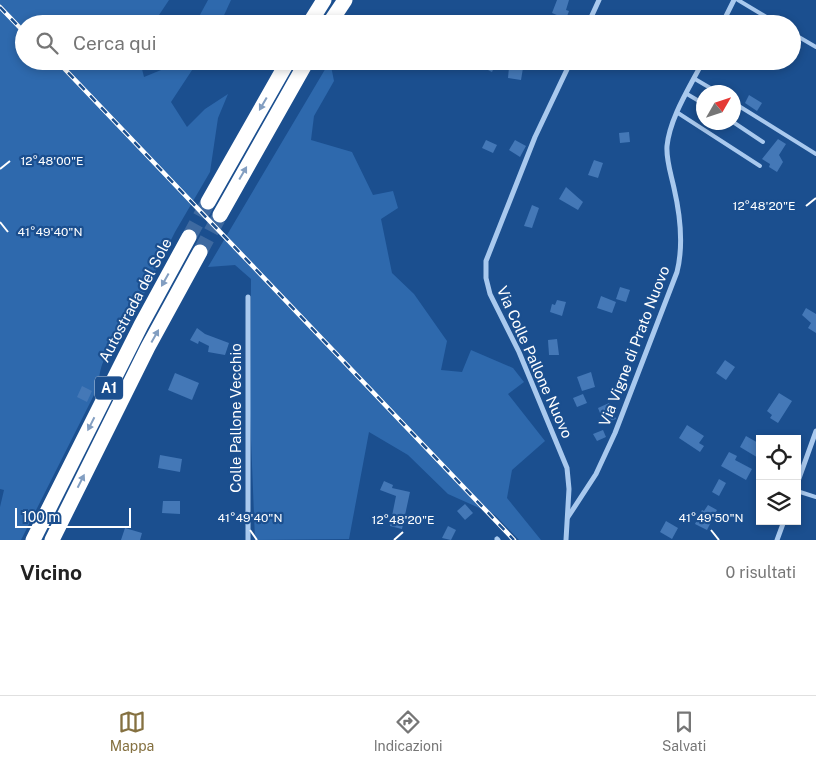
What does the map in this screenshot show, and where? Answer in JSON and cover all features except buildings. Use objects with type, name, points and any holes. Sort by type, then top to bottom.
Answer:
[{"type":"highway","points":[[315,15],[324,0]]},
{"type":"highway","points":[[335,15],[345,0]]},
{"type":"highway","points":[[208,202],[283,70]]},
{"type":"highway","points":[[220,216],[302,70]]},
{"type":"highway","name":"Autostrada del Sole","points":[[33,540],[141,325],[189,237]]},
{"type":"highway","name":"A1","points":[[52,540],[148,347],[200,252]]},
{"type":"street","points":[[592,15],[600,0]]},
{"type":"street","points":[[726,15],[734,0]]},
{"type":"street","name":"Via Colle Pallone Nuovo","points":[[566,540],[569,483],[564,461],[519,352],[490,294],[485,270],[486,260],[535,137],[567,70]]},
{"type":"street","name":"Via Vigne di Prato Nuovo","points":[[568,518],[596,474],[615,433],[677,272],[681,252],[680,221],[667,153],[670,131],[699,70]]},
{"type":"street","name":"Colle Pallone Vecchio","points":[[248,297],[248,540]]},
{"type":"street","points":[[798,480],[816,431]]},
{"type":"street","points":[[777,540],[783,525]]},
{"type":"lane","points":[[738,0],[763,15]]},
{"type":"lane","points":[[801,38],[816,47]]},
{"type":"lane","points":[[695,78],[706,85]]},
{"type":"lane","points":[[687,94],[696,99]]},
{"type":"lane","points":[[741,107],[816,154]]},
{"type":"lane","points":[[678,113],[760,166]]},
{"type":"lane","points":[[741,127],[763,142]]},
{"type":"lane","points":[[801,492],[816,498]]},
{"type":"shaded area","points":[[0,0],[169,0],[159,15],[15,15],[15,70],[142,70],[144,77],[161,70],[192,70],[171,102],[187,127],[205,109],[228,94],[218,118],[210,172],[175,232],[123,336],[113,345],[105,358],[100,372],[99,385],[21,540],[0,540],[0,507],[4,490],[0,489]]},
{"type":"shaded area","points":[[208,0],[231,0],[224,15],[200,15]]},
{"type":"shaded area","points":[[325,70],[332,70],[334,81],[314,116],[311,140],[352,152],[373,195],[393,191],[398,208],[381,219],[392,273],[414,294],[447,341],[441,370],[462,372],[471,350],[513,368],[524,382],[508,394],[545,441],[512,470],[507,498],[541,540],[519,540],[495,515],[448,494],[408,455],[369,432],[349,539],[255,540],[250,414],[251,279],[235,265],[208,267]]},
{"type":"tunnel","points":[[189,237],[208,202]]},
{"type":"tunnel","points":[[200,252],[220,215]]},
{"type":"railway","points":[[0,7],[15,23]]},
{"type":"railway","points":[[66,70],[514,540]]}]
